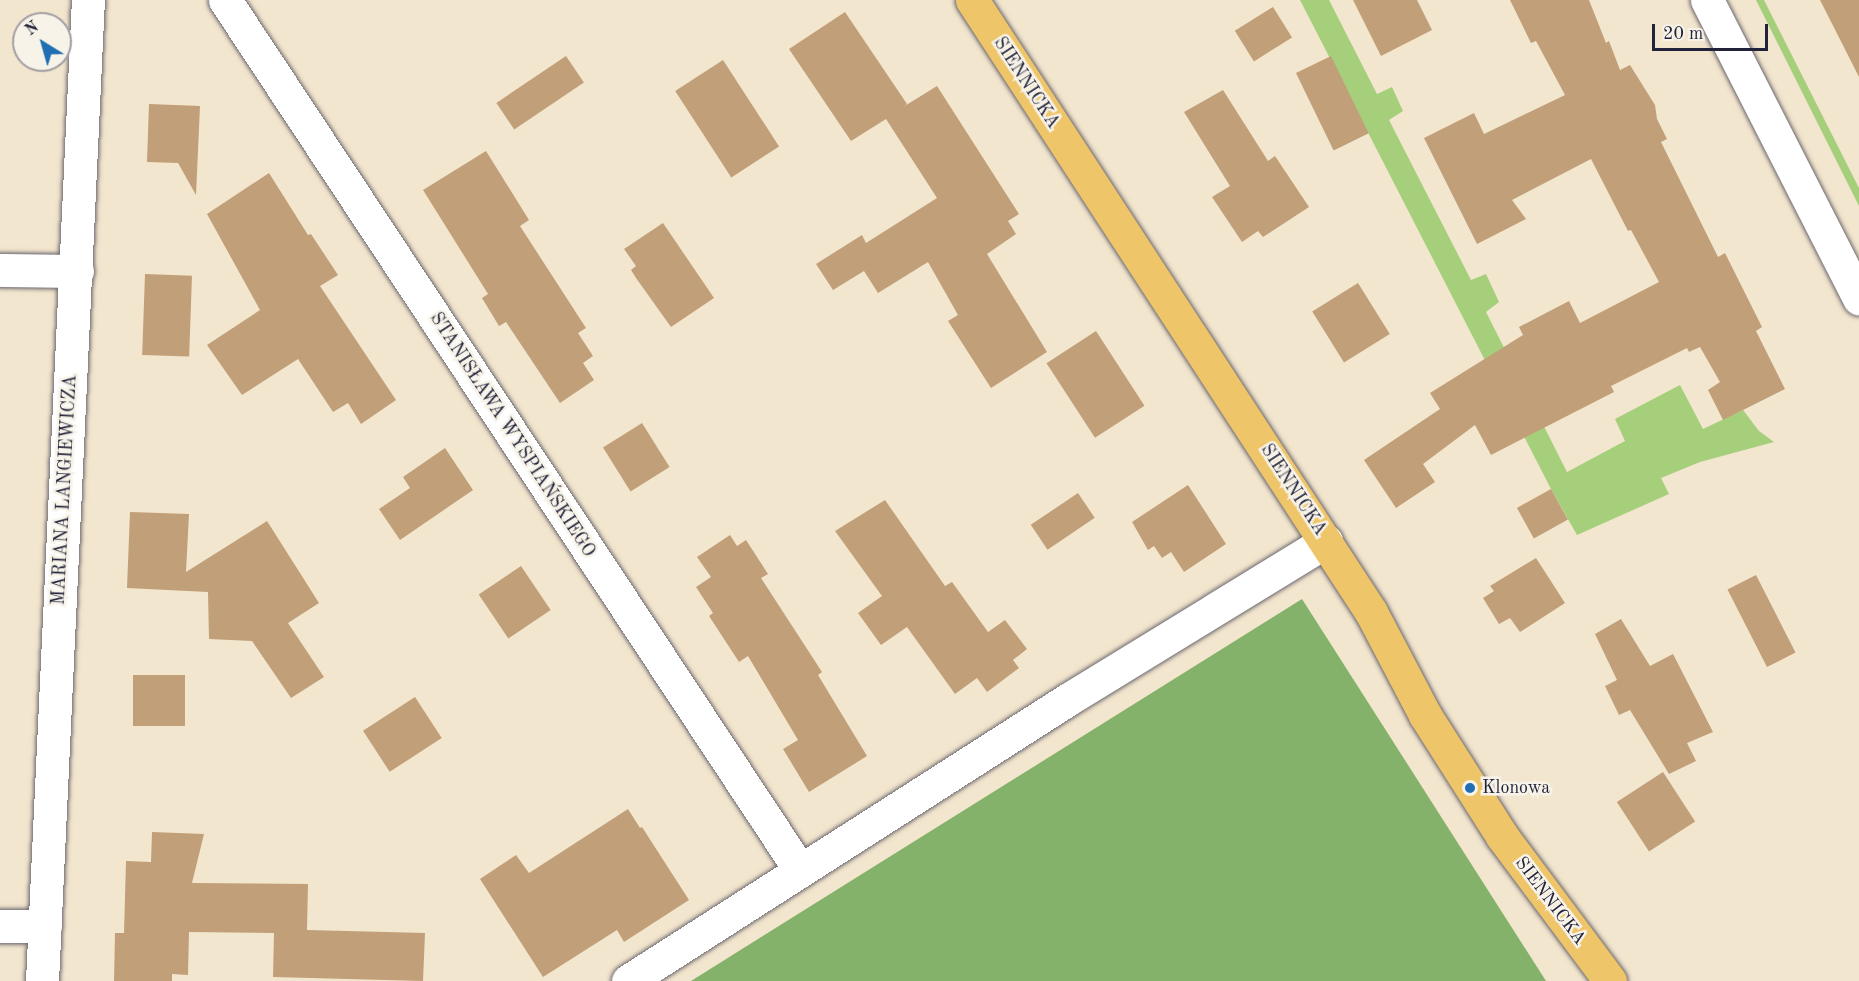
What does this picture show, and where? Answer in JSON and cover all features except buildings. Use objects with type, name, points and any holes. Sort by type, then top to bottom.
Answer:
[{"type":"main road","name":"SIENNICKA","points":[[972,0],[1371,612],[1425,715],[1502,837],[1610,981]]},
{"type":"street","name":"MARIANA LANGIEWICZA","points":[[42,981],[88,0]]},
{"type":"street","name":"STANISŁAWA WYSPIAŃSKIEGO","points":[[225,0],[800,870]]},
{"type":"street","points":[[1707,0],[1859,298]]},
{"type":"street","points":[[0,270],[77,271]]},
{"type":"street","points":[[628,981],[1067,700],[1326,541]]},
{"type":"street","points":[[0,926],[45,926]]},
{"type":"green space","points":[[1300,0],[1329,0],[1377,94],[1392,87],[1403,111],[1389,120],[1471,280],[1486,274],[1499,302],[1486,312],[1567,472],[1625,441],[1615,419],[1680,385],[1703,429],[1743,410],[1759,431],[1774,442],[1700,462],[1661,478],[1669,494],[1577,535],[1551,489]]},
{"type":"green space","points":[[1756,0],[1764,0],[1859,188],[1859,206]]},
{"type":"green space","points":[[1302,599],[1546,981],[691,981]]},
{"type":"place","name":"Klonowa","points":[[1470,788]]}]
